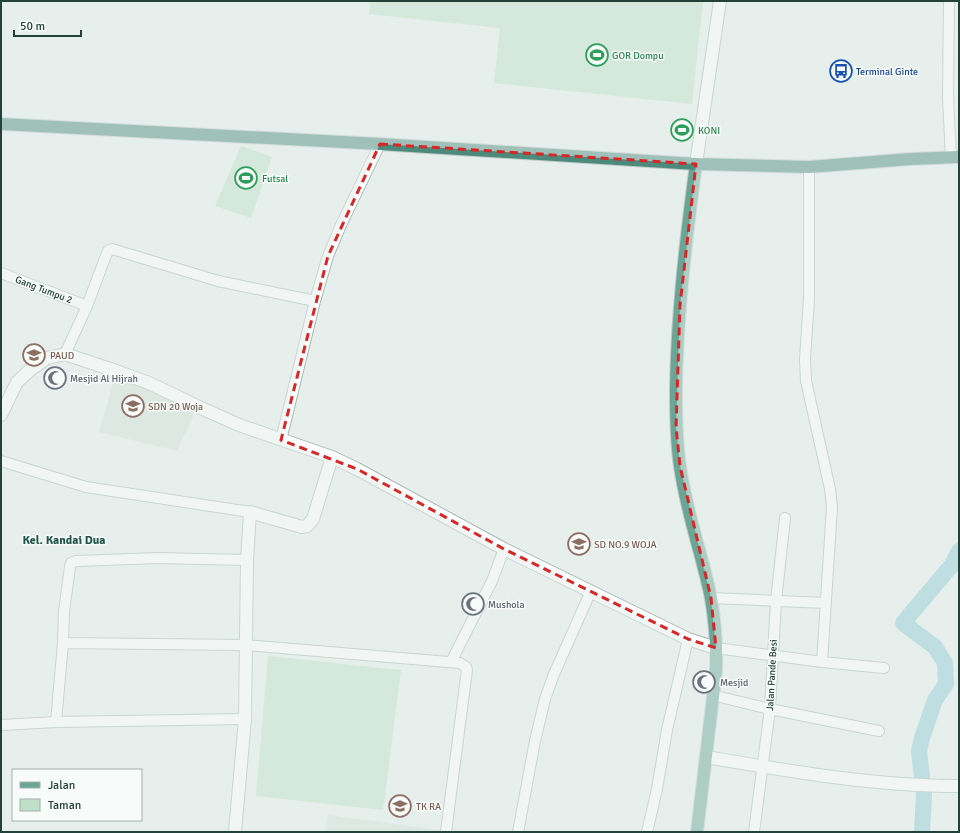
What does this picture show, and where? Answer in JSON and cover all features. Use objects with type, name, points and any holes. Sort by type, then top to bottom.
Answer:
[{"type":"highway","points":[[1,124],[380,144],[696,164],[809,167],[955,157]]},
{"type":"main road","points":[[696,164],[685,249],[679,313],[676,353],[676,427],[680,466],[711,598],[716,648],[716,671],[697,832]]},
{"type":"street","points":[[696,164],[720,1]]},
{"type":"street","points":[[949,1],[948,97],[955,157]]},
{"type":"street","points":[[281,440],[315,302],[328,256],[341,225],[380,144]]},
{"type":"street","points":[[809,167],[809,299],[805,359],[806,381],[830,489],[832,508],[822,662]]},
{"type":"street","points":[[65,354],[87,306],[108,251],[112,249],[218,281],[315,302]]},
{"type":"street","name":"Gang Tumpu 2","points":[[2,273],[87,306]]},
{"type":"street","points":[[1,415],[17,382],[28,371],[47,358],[65,354],[149,383],[239,425],[332,457],[357,469],[504,549],[688,638],[716,648],[822,662],[884,668]]},
{"type":"street","points":[[1,461],[86,487],[250,512],[302,527],[307,526],[313,519],[332,457]]},
{"type":"street","points":[[235,832],[245,719],[247,560],[250,512]]},
{"type":"street","name":"Jalan Pande Besi","points":[[754,832],[770,709],[776,601],[785,518]]},
{"type":"street","points":[[451,662],[492,581],[504,549]]},
{"type":"street","points":[[56,722],[63,643],[64,612],[70,567],[72,563],[76,561],[158,558],[247,560]]},
{"type":"street","points":[[518,832],[545,699],[554,674],[591,591]]},
{"type":"street","points":[[711,598],[826,603]]},
{"type":"street","points":[[647,832],[657,789],[667,730],[688,638]]},
{"type":"street","points":[[63,643],[245,645],[451,662],[464,665],[467,670],[446,832]]},
{"type":"street","points":[[712,695],[770,709],[879,731]]},
{"type":"street","points":[[1,725],[56,722],[245,719]]},
{"type":"street","points":[[706,757],[762,767],[835,777],[915,785],[959,786]]},
{"type":"highlighted area","points":[[380,144],[696,164],[680,305],[676,427],[680,466],[711,598],[716,648],[688,639],[504,549],[357,469],[281,440],[328,256]]},
{"type":"shaded area","name":"PAUD","points":[[31,347],[43,356],[37,363],[25,354]]},
{"type":"shaded area","points":[[116,373],[196,410],[177,451],[99,432]]},
{"type":"shaded area","points":[[328,815],[447,831],[447,832],[326,832]]},
{"type":"green space","name":"GOR Dompu","points":[[370,1],[703,1],[692,104],[494,83],[500,28],[369,14]]},
{"type":"green space","points":[[241,146],[272,157],[251,218],[215,206]]},
{"type":"green space","points":[[268,656],[401,670],[383,810],[256,796]]},
{"type":"waterway","points":[[922,832],[924,795],[919,751],[935,700],[946,684],[945,663],[935,647],[903,623],[951,566],[959,551]]},
{"type":"place","name":"GOR Dompu","points":[[597,55]]},
{"type":"place","name":"Terminal Ginte","points":[[841,71]]},
{"type":"place","name":"KONI","points":[[682,130]]},
{"type":"place","name":"Futsal","points":[[246,178]]},
{"type":"place","name":"PAUD","points":[[34,355]]},
{"type":"place","name":"Mesjid Al Hijrah","points":[[55,378]]},
{"type":"place","name":"SDN 20 Woja","points":[[133,406]]},
{"type":"place","name":"SD NO.9 WOJA","points":[[579,544]]},
{"type":"place","name":"Mushola","points":[[473,604]]},
{"type":"place","name":"Mesjid","points":[[704,682]]},
{"type":"place","name":"TK RA","points":[[400,806]]},
{"type":"district","name":"Kel. Kandai Dua","points":[[64,540]]}]
